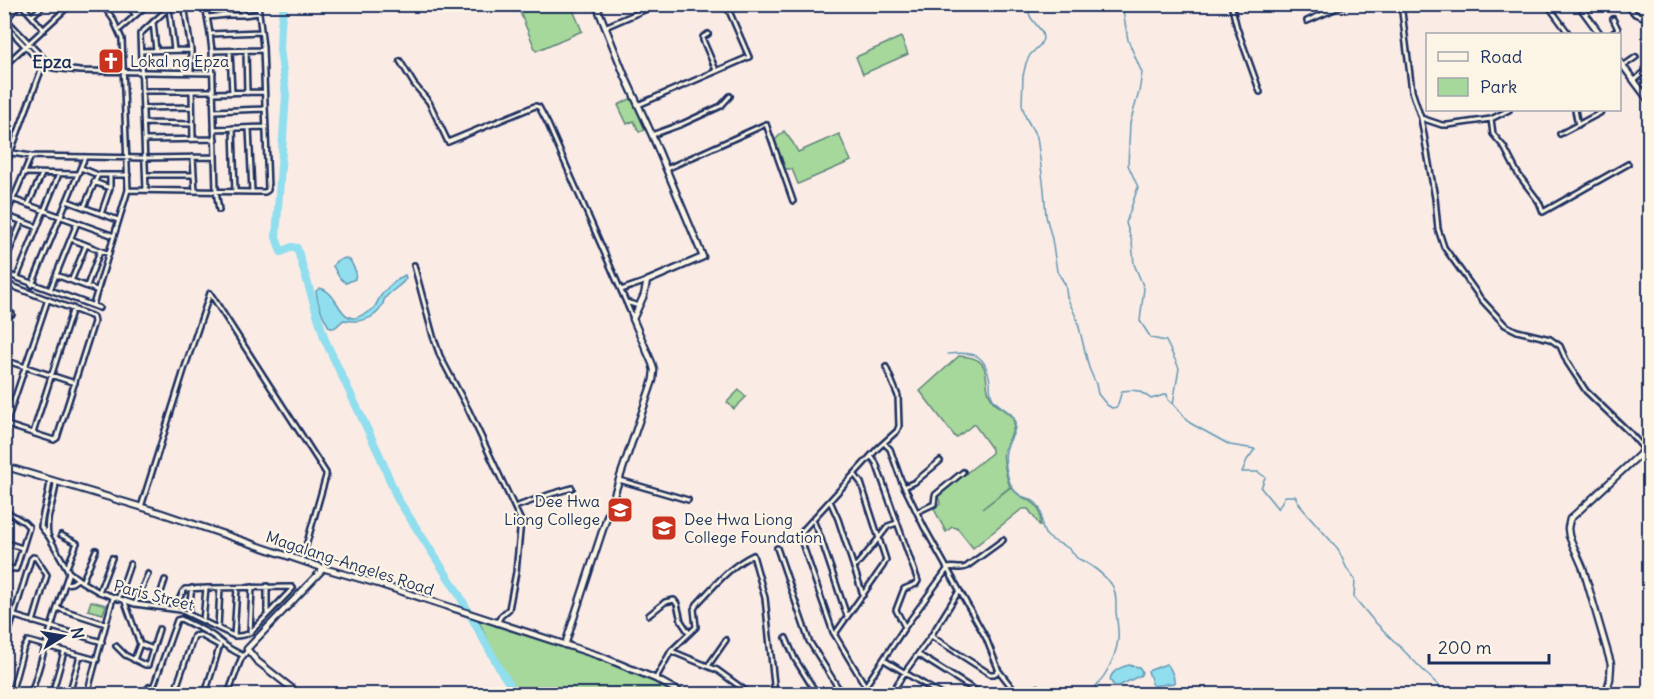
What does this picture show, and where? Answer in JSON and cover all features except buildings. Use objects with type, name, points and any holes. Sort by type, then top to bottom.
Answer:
[{"type":"street","points":[[44,30],[21,4],[5,20],[43,65],[50,67],[80,71],[213,73]]},
{"type":"street","points":[[32,16],[45,4]]},
{"type":"street","points":[[4,66],[71,4]]},
{"type":"street","points":[[93,305],[128,190],[123,48],[119,30],[102,4]]},
{"type":"street","points":[[127,4],[136,15]]},
{"type":"street","points":[[119,30],[148,4]]},
{"type":"street","points":[[146,190],[140,33],[173,4]]},
{"type":"street","points":[[184,4],[191,50],[191,72]]},
{"type":"street","points":[[205,4],[212,51],[216,191],[219,210]]},
{"type":"street","points":[[225,4],[226,15]]},
{"type":"street","points":[[241,4],[243,15]]},
{"type":"street","points":[[128,190],[265,192],[268,190],[263,50],[258,4]]},
{"type":"street","points":[[596,4],[703,257],[621,290]]},
{"type":"street","points":[[605,27],[658,4]]},
{"type":"street","points":[[638,105],[749,57],[726,4]]},
{"type":"street","points":[[1231,4],[1237,28],[1260,92]]},
{"type":"street","points":[[1307,21],[1346,4]]},
{"type":"street","points":[[1401,4],[1413,91],[1421,118],[1438,229],[1444,247],[1481,299],[1505,325],[1517,331],[1550,339],[1560,346],[1567,362],[1586,391],[1644,449]]},
{"type":"street","points":[[1547,4],[1568,33]]},
{"type":"street","points":[[1578,4],[1599,33]]},
{"type":"street","points":[[1626,4],[1635,14],[1650,22]]},
{"type":"street","points":[[169,8],[174,50]]},
{"type":"street","points":[[208,17],[259,14]]},
{"type":"street","points":[[1612,19],[1618,29],[1613,33]]},
{"type":"street","points":[[153,22],[156,50]]},
{"type":"street","points":[[210,34],[261,32]]},
{"type":"street","points":[[708,34],[703,37],[703,40],[716,70]]},
{"type":"street","points":[[27,46],[50,67]]},
{"type":"street","points":[[141,51],[191,50]]},
{"type":"street","points":[[246,50],[247,93]]},
{"type":"street","points":[[212,51],[263,50]]},
{"type":"street","points":[[230,51],[232,93]]},
{"type":"street","points":[[4,56],[10,61]]},
{"type":"street","points":[[1636,57],[1621,64],[1650,102]]},
{"type":"street","points":[[400,61],[414,84],[429,102],[448,142],[535,106],[538,107],[548,124],[654,370],[650,389],[566,645]]},
{"type":"street","points":[[4,170],[43,65],[47,62]]},
{"type":"street","points":[[1633,81],[1650,67]]},
{"type":"street","points":[[142,91],[264,92]]},
{"type":"street","points":[[192,91],[193,140]]},
{"type":"street","points":[[652,135],[722,106],[730,96]]},
{"type":"street","points":[[143,108],[192,107]]},
{"type":"street","points":[[214,111],[265,109]]},
{"type":"street","points":[[1421,118],[1442,124],[1491,119],[1507,111]]},
{"type":"street","points":[[1575,111],[1578,124]]},
{"type":"street","points":[[1560,134],[1601,111]]},
{"type":"street","points":[[1491,119],[1493,134],[1504,147],[1518,174],[1539,202],[1543,212],[1628,165]]},
{"type":"street","points":[[144,123],[193,124]]},
{"type":"street","points":[[666,169],[766,124],[793,201]]},
{"type":"street","points":[[214,129],[266,127]]},
{"type":"street","points":[[249,128],[252,192]]},
{"type":"street","points":[[233,129],[235,192]]},
{"type":"street","points":[[145,140],[215,139]]},
{"type":"street","points":[[4,147],[12,153],[31,156],[215,157]]},
{"type":"street","points":[[4,221],[31,156]]},
{"type":"street","points":[[33,284],[86,157]]},
{"type":"street","points":[[193,157],[195,191]]},
{"type":"street","points":[[81,168],[98,175],[128,175]]},
{"type":"street","points":[[24,173],[78,174]]},
{"type":"street","points":[[28,206],[42,174]]},
{"type":"street","points":[[17,277],[59,174]]},
{"type":"street","points":[[84,207],[98,175]]},
{"type":"street","points":[[101,214],[110,188],[110,175]]},
{"type":"street","points":[[146,176],[194,175]]},
{"type":"street","points":[[94,182],[110,188]]},
{"type":"street","points":[[4,196],[114,236]]},
{"type":"street","points":[[67,201],[118,220]]},
{"type":"street","points":[[7,216],[38,227]]},
{"type":"street","points":[[4,264],[22,221]]},
{"type":"street","points":[[50,290],[77,223]]},
{"type":"street","points":[[71,239],[109,254]]},
{"type":"street","points":[[71,280],[86,245]]},
{"type":"street","points":[[87,286],[100,251]]},
{"type":"street","points":[[414,265],[440,356],[521,521],[516,572],[509,609],[497,623]]},
{"type":"street","points":[[4,273],[99,308]]},
{"type":"street","points":[[56,275],[97,290]]},
{"type":"street","points":[[633,319],[644,295],[647,281]]},
{"type":"street","points":[[4,283],[48,298],[93,317],[94,322],[75,383],[57,438],[54,440],[5,424],[48,298]]},
{"type":"street","points":[[141,507],[210,293],[326,472],[302,560]]},
{"type":"street","points":[[626,302],[639,306]]},
{"type":"street","points":[[33,433],[73,308]]},
{"type":"street","points":[[4,316],[12,314]]},
{"type":"street","points":[[4,360],[75,383]]},
{"type":"street","points":[[866,687],[834,635],[800,534],[897,431],[899,426],[898,396],[886,367]]},
{"type":"street","points":[[884,443],[890,449],[904,487],[917,513],[986,638],[999,670],[1017,694]]},
{"type":"street","points":[[1606,694],[1611,664],[1583,568],[1569,536],[1568,528],[1570,519],[1650,445]]},
{"type":"street","points":[[871,456],[876,463],[918,582],[904,589],[896,610],[906,627]]},
{"type":"street","points":[[904,487],[915,482],[940,461]]},
{"type":"street","name":"Magalang-Angeles Road","points":[[4,466],[141,507],[325,569],[379,584],[566,645],[656,679],[683,694]]},
{"type":"street","points":[[917,513],[934,504],[935,495],[963,472]]},
{"type":"street","points":[[834,635],[886,560],[861,483],[855,475]]},
{"type":"street","points":[[619,480],[688,500]]},
{"type":"street","points":[[31,694],[69,572],[41,527],[42,516],[53,481]]},
{"type":"street","points":[[49,537],[46,526],[52,505],[53,481]]},
{"type":"street","points":[[515,507],[572,488]]},
{"type":"street","points":[[830,501],[863,595]]},
{"type":"street","points":[[4,510],[28,525],[16,569],[4,568]]},
{"type":"street","points":[[42,516],[47,516]]},
{"type":"street","points":[[813,520],[847,616]]},
{"type":"street","points":[[854,568],[888,526],[897,523]]},
{"type":"street","points":[[61,535],[77,543],[67,567]]},
{"type":"street","points":[[948,568],[966,567],[1003,540]]},
{"type":"street","points":[[4,542],[22,548]]},
{"type":"street","points":[[777,548],[809,641],[842,694]]},
{"type":"street","points":[[82,582],[96,550]]},
{"type":"street","points":[[656,679],[671,651],[696,626],[694,609],[697,604],[729,570],[753,555],[765,598],[775,694]]},
{"type":"street","points":[[4,648],[31,559],[35,558],[47,576],[33,622]]},
{"type":"street","points":[[99,592],[112,558]]},
{"type":"street","points":[[118,599],[130,564]]},
{"type":"street","points":[[860,694],[948,568]]},
{"type":"street","points":[[228,694],[248,653],[325,569]]},
{"type":"street","name":"Paris Street","points":[[69,572],[82,582],[113,598],[188,613],[234,636]]},
{"type":"street","points":[[135,604],[148,574]]},
{"type":"street","points":[[65,584],[78,579]]},
{"type":"street","points":[[156,608],[165,580]]},
{"type":"street","points":[[267,586],[267,613]]},
{"type":"street","points":[[175,609],[183,590],[192,588],[267,586],[293,588],[250,633],[244,636],[234,636],[237,588]]},
{"type":"street","points":[[250,633],[252,587]]},
{"type":"street","points":[[188,613],[192,588]]},
{"type":"street","points":[[203,621],[206,588]]},
{"type":"street","points":[[218,629],[220,588]]},
{"type":"street","points":[[897,694],[892,693],[904,672],[919,654],[960,591]]},
{"type":"street","points":[[4,595],[7,599],[4,607]]},
{"type":"street","points":[[87,694],[113,598]]},
{"type":"street","points":[[649,615],[665,602],[674,600],[681,621],[689,633]]},
{"type":"street","points":[[125,602],[140,644],[134,660]]},
{"type":"street","points":[[57,608],[106,624]]},
{"type":"street","points":[[15,616],[102,642]]},
{"type":"street","points":[[144,694],[149,687],[154,685],[177,620],[215,638],[220,645]]},
{"type":"street","points":[[117,646],[125,655],[148,665],[159,629]]},
{"type":"street","points":[[174,694],[194,636],[200,635],[220,645],[248,653],[299,694]]},
{"type":"street","points":[[931,636],[992,675],[999,670]]},
{"type":"street","points":[[786,638],[795,659],[817,694]]},
{"type":"street","points":[[708,666],[726,640]]},
{"type":"street","points":[[11,694],[27,642],[31,641],[97,660]]},
{"type":"street","points":[[140,644],[154,649]]},
{"type":"street","points":[[205,694],[220,645]]},
{"type":"street","points":[[671,651],[719,670],[750,694]]},
{"type":"street","points":[[52,694],[64,652]]},
{"type":"street","points":[[919,654],[981,694]]},
{"type":"street","points":[[69,694],[80,656]]},
{"type":"street","points":[[884,660],[939,694]]},
{"type":"street","points":[[149,687],[166,694]]},
{"type":"street","points":[[1031,694],[1038,688]]},
{"type":"green space","points":[[517,5],[571,5],[582,31],[536,51]]},
{"type":"green space","points":[[901,37],[908,54],[863,74],[856,57]]},
{"type":"green space","points":[[634,97],[647,129],[639,132],[634,121],[627,124],[618,105]]},
{"type":"green space","points":[[784,131],[798,152],[839,134],[851,161],[798,184],[792,169],[785,169],[775,140]]},
{"type":"green space","points":[[959,356],[979,361],[984,366],[989,394],[996,404],[1012,417],[1014,424],[1004,454],[1010,487],[982,509],[1011,487],[1016,493],[1036,505],[1040,516],[1040,526],[1028,509],[1022,509],[973,548],[957,528],[952,527],[946,532],[934,509],[940,504],[938,495],[992,453],[992,449],[974,424],[956,438],[920,391]]},
{"type":"green space","points":[[739,390],[746,397],[734,409],[727,402]]},
{"type":"green space","points":[[91,601],[106,605],[103,614],[88,610]]},
{"type":"green space","points":[[477,618],[584,652],[635,671],[682,694],[520,694],[501,668]]},
{"type":"water","points":[[345,258],[350,260],[356,272],[355,279],[346,283],[339,277],[333,266],[336,261]]},
{"type":"water","points":[[405,275],[404,281],[386,297],[375,315],[360,321],[344,320],[335,327],[329,327],[317,300],[316,291],[320,288],[330,294],[344,313],[355,318],[372,310],[385,290]]},
{"type":"water","points":[[1166,664],[1172,672],[1174,683],[1153,686],[1148,671]]},
{"type":"water","points":[[1129,665],[1139,667],[1142,671],[1141,675],[1119,686],[1114,686],[1110,680],[1112,674]]},
{"type":"waterway","points":[[284,4],[280,49],[286,95],[276,237],[281,252],[292,247],[297,248],[325,340],[380,456],[397,498],[457,591],[516,694]]},
{"type":"waterway","points":[[1025,4],[1031,18],[1042,32],[1043,39],[1026,63],[1022,105],[1026,118],[1037,137],[1046,216],[1057,271],[1065,284],[1067,297],[1077,319],[1098,394],[1112,408],[1117,407],[1122,391],[1127,390],[1138,391],[1151,399],[1167,394],[1168,400],[1173,404]]},
{"type":"waterway","points":[[1119,4],[1123,11],[1128,40],[1142,73],[1130,123],[1128,165],[1138,187],[1126,223],[1132,242],[1134,264],[1144,288],[1140,321],[1151,338],[1166,341],[1179,368],[1173,404],[1190,423],[1230,445],[1255,449],[1242,472],[1258,472],[1265,477],[1261,488],[1278,509],[1285,496],[1295,496],[1302,508],[1338,549],[1355,580],[1354,597],[1373,620],[1447,694]]},
{"type":"waterway","points":[[948,354],[972,354],[982,360],[988,373],[992,397],[1014,418],[1015,429],[1005,455],[1007,474],[1015,491],[1034,501],[1040,508],[1043,529],[1050,539],[1068,548],[1113,586],[1116,599],[1117,647],[1104,676],[1088,694]]},
{"type":"place","name":"Lokal ng Epza","points":[[111,61]]},
{"type":"place","name":"Dee Hwa Liong College","points":[[620,510]]},
{"type":"place","name":"Dee Hwa Liong College Foundation","points":[[664,528]]},
{"type":"district","name":"Epza","points":[[52,61]]}]
